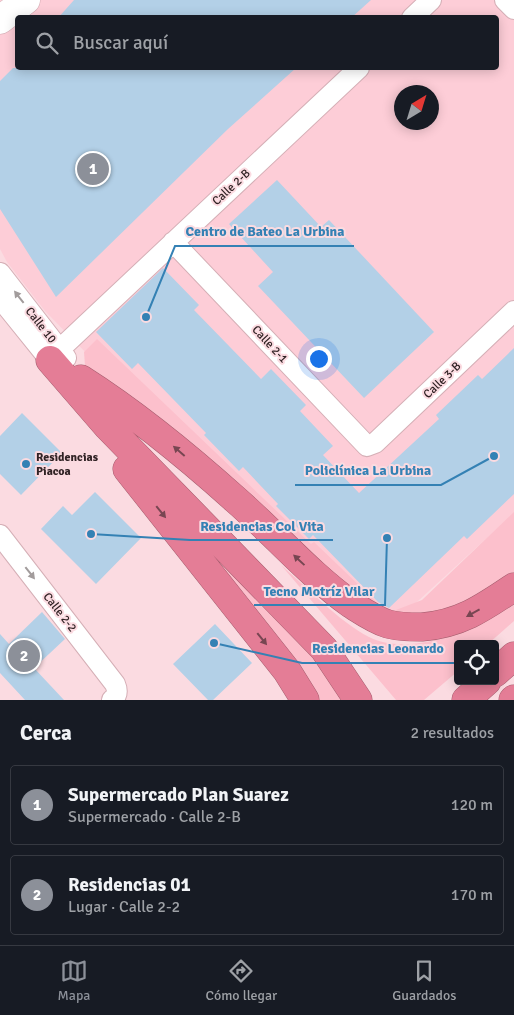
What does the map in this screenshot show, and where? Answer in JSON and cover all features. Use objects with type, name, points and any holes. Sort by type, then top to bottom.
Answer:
[{"type":"highway","points":[[55,354],[59,382],[288,671],[305,700]]},
{"type":"highway","points":[[55,354],[108,428],[324,649],[358,700]]},
{"type":"highway","points":[[81,379],[113,399],[175,447],[238,501],[329,588],[361,610],[388,624],[420,627],[437,626],[461,619],[514,587]]},
{"type":"highway","points":[[81,379],[118,421],[223,523],[335,640],[364,684],[372,700]]},
{"type":"highway","points":[[499,669],[514,656]]},
{"type":"main road","points":[[0,20],[26,0]]},
{"type":"street","points":[[415,15],[431,0]]},
{"type":"street","points":[[505,0],[514,9]]},
{"type":"street","name":"Calle 2-B","points":[[55,354],[357,70]]},
{"type":"street","name":"Calle 2-1","points":[[173,242],[367,446]]},
{"type":"street","name":"Calle 10","points":[[0,273],[55,354]]},
{"type":"street","name":"Calle 10","points":[[0,298],[81,379]]},
{"type":"street","name":"Calle 3-B","points":[[367,446],[375,443],[514,311]]},
{"type":"street","name":"Calle 2-2","points":[[0,535],[115,684],[115,695]]},
{"type":"shaded area","points":[[0,0],[514,0],[514,513],[394,623],[95,362],[45,311],[7,262],[0,249]]},
{"type":"shaded area","points":[[97,339],[311,544],[314,542],[388,613],[422,600],[514,512],[514,577],[503,586],[463,610],[438,617],[413,620],[394,619],[353,598],[195,456],[95,377],[85,366],[84,352]]},
{"type":"shaded area","points":[[121,451],[301,634],[350,700],[311,700]]},
{"type":"shaded area","points":[[281,565],[346,622],[369,637],[386,643],[424,642],[444,637],[483,622],[514,602],[514,621],[493,640],[454,640],[454,674],[424,700],[396,700]]},
{"type":"building","points":[[74,0],[371,0],[354,15],[61,15]]},
{"type":"building","points":[[13,68],[15,70],[294,70],[228,129],[56,297],[0,209],[0,81]]},
{"type":"building","points":[[277,180],[321,227],[329,220],[434,332],[364,398],[258,286],[273,272],[229,224]]},
{"type":"building","points":[[163,268],[199,305],[194,310],[261,379],[271,369],[306,405],[300,411],[333,446],[323,455],[359,493],[439,419],[436,415],[478,375],[482,379],[514,348],[514,494],[467,539],[464,536],[389,608],[378,602],[313,535],[309,539],[276,506],[278,504],[243,467],[239,471],[204,435],[206,433],[138,363],[132,369],[96,332]]},
{"type":"building","name":"Residencias Piacoa","points":[[22,413],[62,453],[21,495],[0,474],[0,436]]},
{"type":"building","points":[[95,492],[141,538],[96,584],[41,529],[63,506],[72,515]]},
{"type":"building","points":[[42,612],[65,639],[34,668],[64,700],[25,700],[0,673],[0,634],[9,644]]},
{"type":"building","points":[[215,624],[252,663],[213,700],[208,700],[173,664]]},
{"type":"place","name":"Supermercado Plan Suarez","points":[[93,169]]},
{"type":"place","name":"Centro de Bateo La Urbina","points":[[146,317]]},
{"type":"place","name":"Policlínica La Urbina","points":[[494,456]]},
{"type":"place","name":"Residencias Piacoa","points":[[26,464]]},
{"type":"place","name":"Residencias Col Vita","points":[[91,534]]},
{"type":"place","name":"Tecno Motríz Vilar","points":[[387,538]]},
{"type":"place","name":"Residencias Leonardo","points":[[214,643]]},
{"type":"place","name":"Residencias 01","points":[[24,656]]}]
